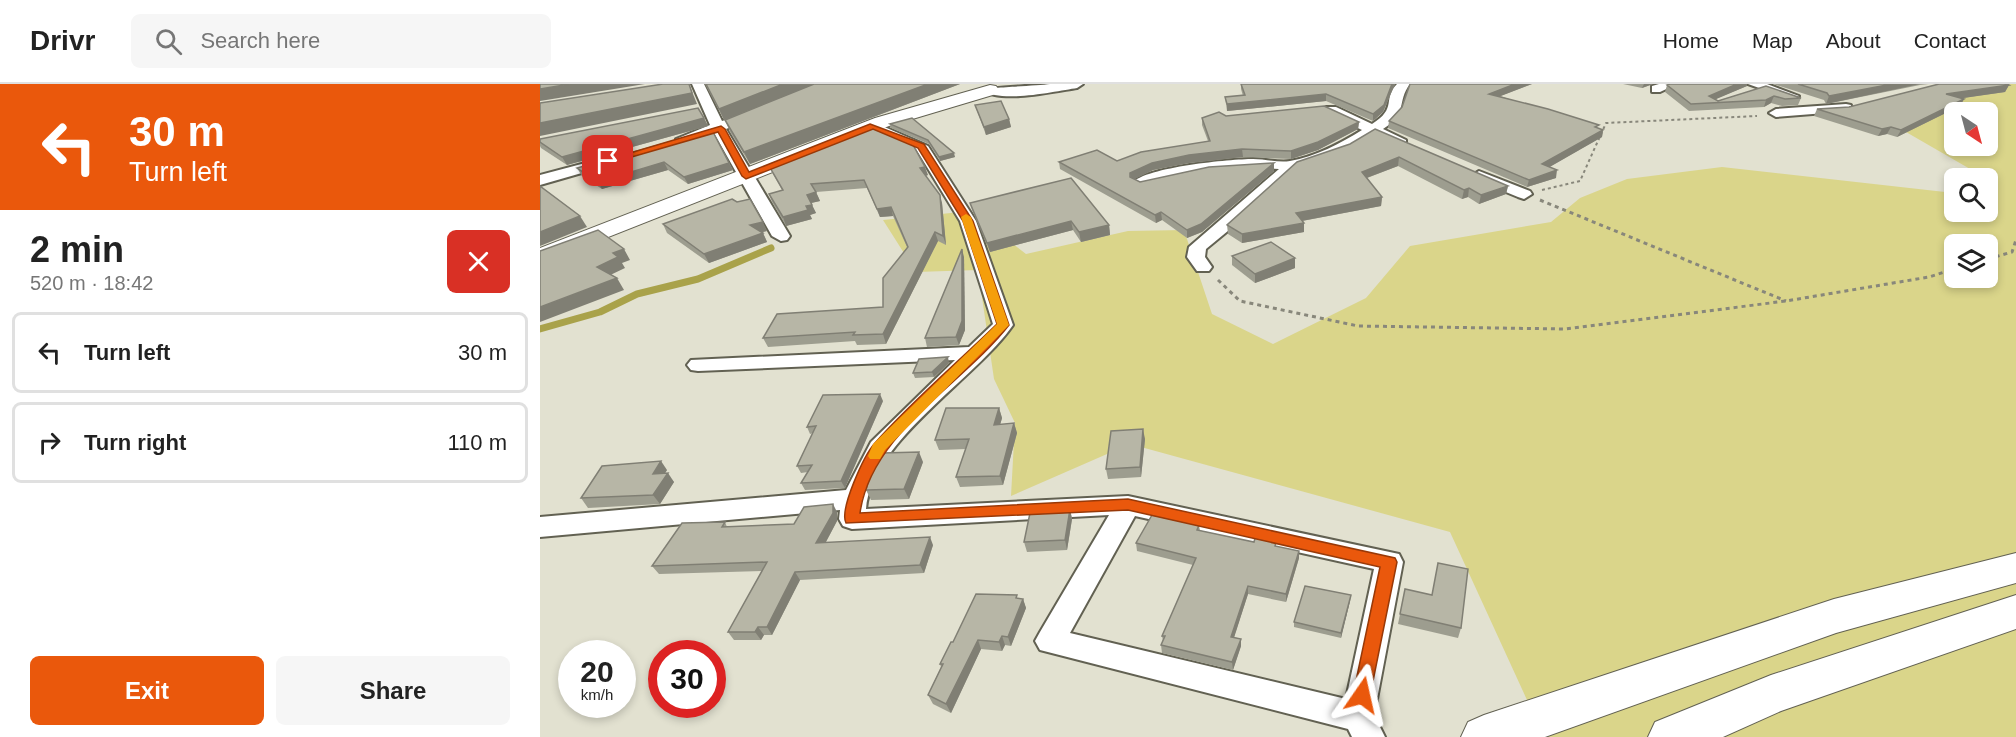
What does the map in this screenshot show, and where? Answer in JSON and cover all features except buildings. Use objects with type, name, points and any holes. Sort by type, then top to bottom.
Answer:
[{"type":"street","points":[[540,257],[873,126],[987,86],[1019,92],[1077,84]]},
{"type":"street","points":[[1203,267],[1196,257],[1198,247],[1251,204],[1291,166],[1344,147],[1374,131],[1390,119],[1396,108],[1398,90],[1404,84]]},
{"type":"street","points":[[1656,89],[1671,84]]},
{"type":"street","points":[[690,85],[702,109],[721,129],[781,236]]},
{"type":"street","points":[[1754,88],[1829,108]]},
{"type":"street","points":[[1776,113],[1864,104]]},
{"type":"street","points":[[1315,108],[1326,107],[1412,148]]},
{"type":"street","points":[[664,145],[721,129],[765,111]]},
{"type":"street","points":[[873,126],[921,146],[968,221],[1003,325],[879,448],[854,499],[852,519],[1128,505],[1389,562],[1364,727],[1050,641],[1128,505]]},
{"type":"street","points":[[540,180],[619,158]]},
{"type":"street","points":[[1140,183],[1170,172],[1214,166],[1258,162],[1291,166]]},
{"type":"street","points":[[1462,169],[1524,194]]},
{"type":"street","points":[[698,365],[976,353]]},
{"type":"street","points":[[540,527],[854,499]]},
{"type":"street","points":[[1484,737],[1834,616],[2016,568]]},
{"type":"street","points":[[1671,737],[1771,695],[2016,612]]},
{"type":"path","points":[[1524,194],[1580,181],[1606,123],[1736,119],[1776,113]]},
{"type":"path","points":[[1524,194],[1786,301]]},
{"type":"path","points":[[1998,256],[2012,252],[2016,240]]},
{"type":"path","points":[[1203,267],[1240,300],[1358,326],[1565,329],[1786,301],[1929,277],[1944,272]]},
{"type":"shaded area","points":[[1946,84],[2016,84],[2016,737],[1544,737],[1450,532],[1130,444],[1011,496],[1015,423],[994,379],[978,270],[916,272],[883,220],[970,211],[1026,254],[1128,231],[1184,230],[1212,314],[1273,344],[1366,298],[1410,246],[1551,222],[1580,198],[1627,179],[1722,167],[1944,192],[1944,222],[1998,222],[1998,168],[1968,168],[1948,156],[1998,156],[1998,102],[1944,102],[1944,154],[1906,132]]},
{"type":"waterway","points":[[540,329],[600,312],[637,294],[698,279],[771,248]]},
{"type":"slow traffic","points":[[875,456],[879,448],[1003,325],[966,217]]},
{"type":"route","points":[[608,161],[721,129],[746,176],[873,126],[921,146],[968,221],[1003,325],[879,448],[854,499],[852,519],[1128,505],[1389,562],[1362,695]]}]
